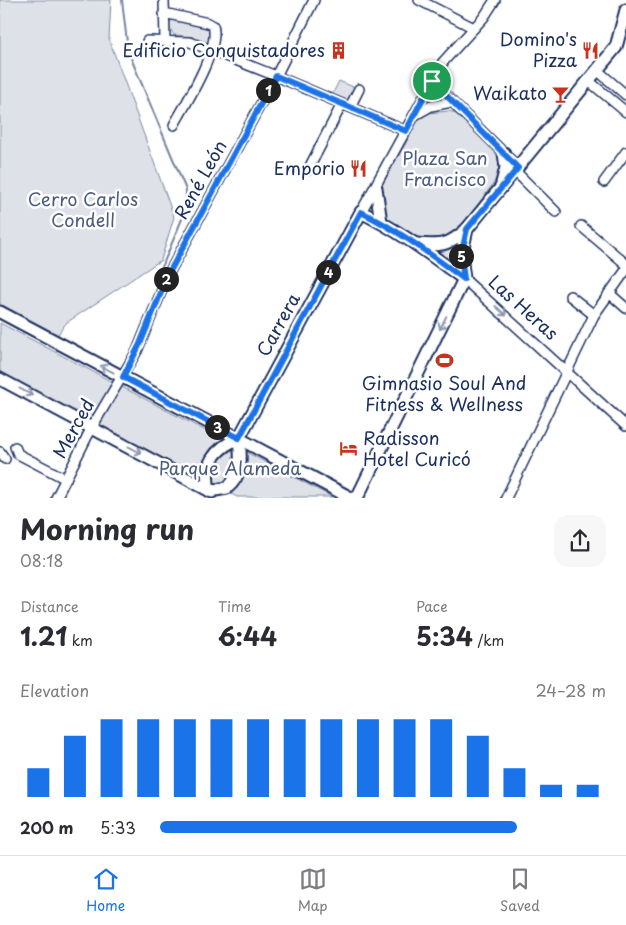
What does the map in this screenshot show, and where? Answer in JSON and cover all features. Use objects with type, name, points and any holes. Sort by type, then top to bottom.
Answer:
[{"type":"main road","points":[[416,244],[438,246],[446,244],[454,241],[467,229],[590,82],[616,47],[626,10]]},
{"type":"main road","points":[[501,188],[506,168],[504,153]]},
{"type":"main road","points":[[376,188],[381,222]]},
{"type":"main road","name":"Las Heras","points":[[361,212],[416,244],[464,279]]},
{"type":"main road","name":"Carrera","points":[[239,438],[361,212]]},
{"type":"main road","points":[[357,498],[464,279],[461,256],[467,229]]},
{"type":"main road","points":[[0,312],[351,498]]},
{"type":"main road","points":[[0,379],[223,498]]},
{"type":"main road","points":[[210,491],[207,474],[212,458],[222,446],[239,438]]},
{"type":"main road","points":[[210,491],[227,488],[238,473],[241,463],[239,438]]},
{"type":"street","points":[[164,0],[164,40]]},
{"type":"street","name":"René León","points":[[123,377],[140,344],[169,273],[276,76],[314,0]]},
{"type":"street","points":[[419,0],[474,28]]},
{"type":"street","name":"Carrera","points":[[361,212],[376,188],[448,54],[484,17],[495,0]]},
{"type":"street","points":[[164,13],[213,26],[216,32],[212,50],[174,125]]},
{"type":"street","points":[[147,41],[190,42],[406,131]]},
{"type":"street","points":[[598,71],[626,95]]},
{"type":"street","points":[[432,81],[504,153],[516,169],[556,212]]},
{"type":"street","points":[[590,82],[626,112]]},
{"type":"street","points":[[308,170],[346,105],[359,89]]},
{"type":"street","points":[[414,116],[431,106],[452,102]]},
{"type":"street","points":[[604,182],[626,152]]},
{"type":"street","points":[[581,226],[626,264]]},
{"type":"street","points":[[506,498],[594,316],[626,270]]},
{"type":"street","name":"Las Heras","points":[[464,279],[626,426]]},
{"type":"street","points":[[609,293],[626,308]]},
{"type":"street","points":[[570,296],[594,316]]},
{"type":"street","name":"Merced","points":[[56,498],[92,427],[123,377]]},
{"type":"street","points":[[235,446],[237,454],[233,472],[224,483],[210,491],[210,474],[214,461],[226,448],[235,446]]},
{"type":"street","points":[[15,447],[18,454],[66,479]]},
{"type":"green space","name":"Cerro Carlos Condell","points":[[0,0],[111,0],[109,39],[174,217],[161,260],[66,323],[55,339],[0,309]]},
{"type":"green space","points":[[171,20],[207,28],[210,33],[208,43],[174,35],[168,25]]},
{"type":"green space","points":[[339,81],[356,88],[348,103],[332,95]]},
{"type":"green space","name":"Plaza San Francisco","points":[[450,111],[461,117],[498,152],[498,172],[494,183],[472,213],[454,231],[432,240],[420,239],[384,217],[380,189],[420,118],[427,113]]},
{"type":"green space","points":[[457,248],[458,270],[433,251]]},
{"type":"green space","name":"Parque Alameda","points":[[0,323],[332,497],[237,497],[0,373]]},
{"type":"waterway","points":[[122,0],[128,51],[186,190],[185,211]]},
{"type":"waterway","points":[[159,274],[182,219]]},
{"type":"place","name":"Domino's Pizza","points":[[591,50]]},
{"type":"place","name":"Edificio Conquistadores","points":[[339,51]]},
{"type":"place","name":"Waikato","points":[[561,94]]},
{"type":"place","name":"Emporio","points":[[359,169]]},
{"type":"place","name":"Gimnasio Soul And Fitness & Wellness","points":[[444,361]]},
{"type":"place","name":"Radisson Hotel Curicó","points":[[349,449]]},
{"type":"route","points":[[276,76],[406,131],[432,81],[518,168],[467,229],[461,256],[464,279],[416,244],[361,212],[239,438],[123,377],[140,344],[169,273],[276,76]]}]
